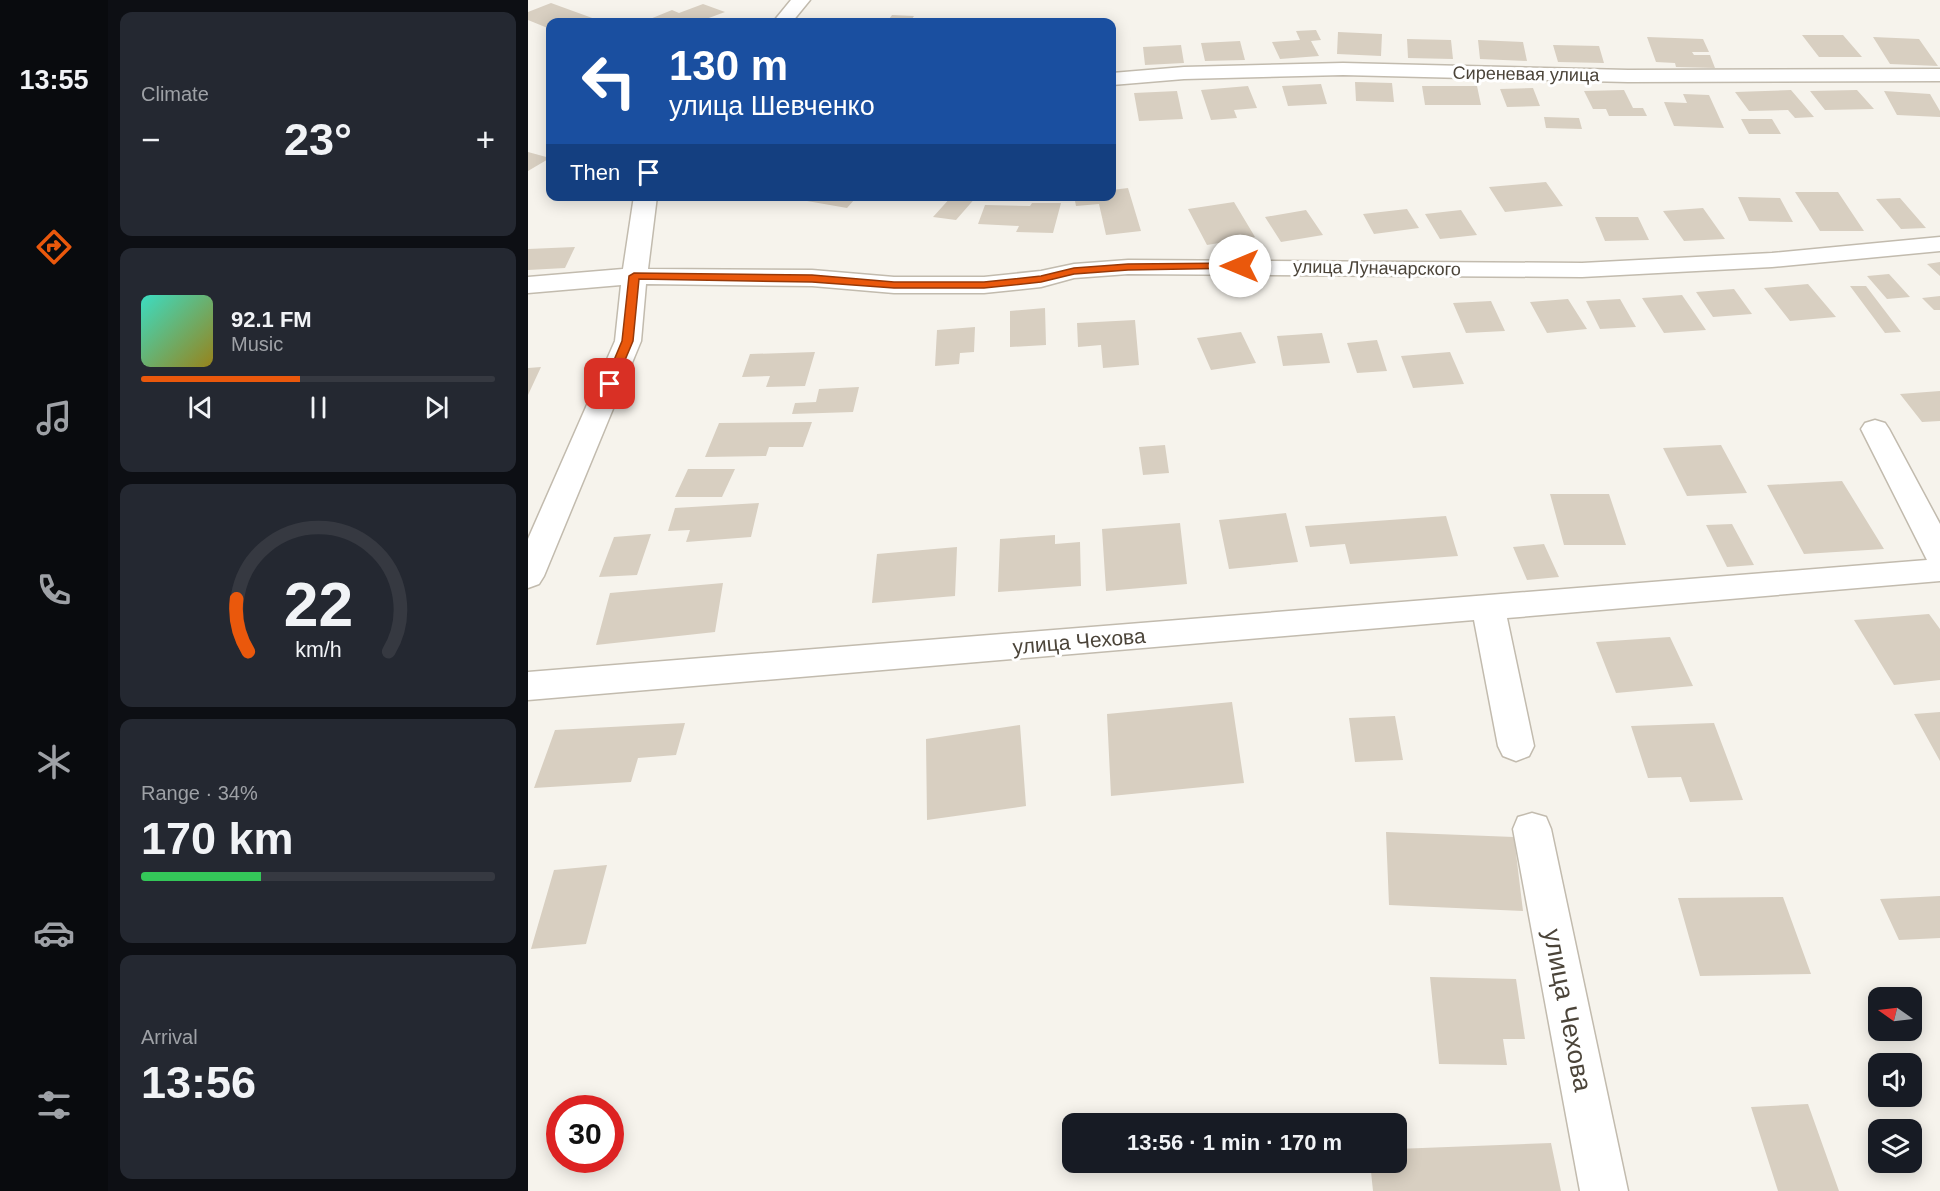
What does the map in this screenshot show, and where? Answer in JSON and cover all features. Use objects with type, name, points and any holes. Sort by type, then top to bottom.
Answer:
[{"type":"street","points":[[785,18],[801,0]]},
{"type":"street","name":"Сиреневая улица","points":[[1116,79],[1184,73],[1343,69],[1628,76],[1940,75]]},
{"type":"street","points":[[528,576],[628,341],[634,276],[645,201]]},
{"type":"street","name":"улица Луначарского","points":[[528,285],[634,276],[812,278],[894,285],[984,285],[1041,279],[1074,271],[1128,267],[1582,270],[1772,260],[1940,244]]},
{"type":"street","points":[[1875,429],[1940,554]]},
{"type":"street","name":"улица Чехова","points":[[528,686],[1940,570]]},
{"type":"street","points":[[1488,607],[1516,746]]},
{"type":"street","name":"улица Чехова","points":[[1532,828],[1604,1191]]},
{"type":"building","points":[[551,3],[592,18],[546,18],[546,27],[528,20],[528,12]]},
{"type":"building","points":[[703,4],[725,12],[709,18],[652,18],[672,10],[679,13]]},
{"type":"building","points":[[892,15],[914,16],[913,18],[890,18]]},
{"type":"building","points":[[1316,30],[1321,40],[1311,41],[1319,56],[1280,59],[1272,42],[1300,40],[1296,31]]},
{"type":"building","points":[[1338,32],[1382,34],[1381,56],[1337,54]]},
{"type":"building","points":[[1802,35],[1843,35],[1862,57],[1819,57]]},
{"type":"building","points":[[1647,37],[1703,39],[1709,52],[1692,52],[1694,55],[1710,55],[1715,68],[1676,67],[1675,63],[1656,62]]},
{"type":"building","points":[[1873,37],[1919,39],[1938,66],[1890,64]]},
{"type":"building","points":[[1407,39],[1451,40],[1453,59],[1408,58]]},
{"type":"building","points":[[1478,40],[1523,42],[1527,61],[1480,59]]},
{"type":"building","points":[[1240,41],[1245,60],[1205,61],[1201,43]]},
{"type":"building","points":[[1181,45],[1184,63],[1145,65],[1143,47]]},
{"type":"building","points":[[1553,45],[1599,46],[1604,63],[1558,62]]},
{"type":"building","points":[[1355,82],[1392,83],[1394,102],[1356,101]]},
{"type":"building","points":[[1321,84],[1327,104],[1288,106],[1282,86]]},
{"type":"building","points":[[1248,86],[1257,108],[1234,110],[1237,118],[1211,120],[1201,90]]},
{"type":"building","points":[[1422,86],[1477,86],[1481,105],[1425,105]]},
{"type":"building","points":[[1533,88],[1540,106],[1507,107],[1500,89]]},
{"type":"building","points":[[1624,90],[1633,108],[1643,108],[1647,116],[1609,116],[1606,109],[1593,109],[1584,91]]},
{"type":"building","points":[[1791,90],[1814,117],[1795,118],[1788,110],[1749,111],[1735,92]]},
{"type":"building","points":[[1857,90],[1874,109],[1825,110],[1810,91]]},
{"type":"building","points":[[1177,91],[1183,119],[1139,121],[1134,93]]},
{"type":"building","points":[[1884,91],[1930,94],[1940,111],[1940,117],[1897,115]]},
{"type":"building","points":[[1683,94],[1709,95],[1724,128],[1674,126],[1664,102],[1687,103]]},
{"type":"building","points":[[1544,117],[1579,118],[1582,129],[1546,128]]},
{"type":"building","points":[[1741,119],[1772,119],[1781,134],[1749,134]]},
{"type":"building","points":[[528,152],[546,157],[546,160],[528,171]]},
{"type":"building","points":[[1546,182],[1563,206],[1505,212],[1489,187]]},
{"type":"building","points":[[1128,188],[1141,231],[1106,235],[1099,204],[1076,206],[1075,201],[1116,201],[1116,190]]},
{"type":"building","points":[[1795,192],[1838,192],[1864,231],[1820,231]]},
{"type":"building","points":[[1738,197],[1780,198],[1793,222],[1749,221]]},
{"type":"building","points":[[1900,198],[1926,228],[1901,229],[1876,199]]},
{"type":"building","points":[[807,201],[853,201],[847,208]]},
{"type":"building","points":[[947,201],[973,201],[956,220],[933,217]]},
{"type":"building","points":[[1234,202],[1255,237],[1207,245],[1188,209]]},
{"type":"building","points":[[1032,203],[1061,203],[1053,233],[1016,232],[1019,226],[978,224],[985,205],[1030,206]]},
{"type":"building","points":[[1703,208],[1725,239],[1684,241],[1663,211]]},
{"type":"building","points":[[1407,209],[1419,228],[1374,234],[1363,214]]},
{"type":"building","points":[[1306,210],[1323,235],[1281,242],[1265,217]]},
{"type":"building","points":[[1461,210],[1477,235],[1440,239],[1425,214]]},
{"type":"building","points":[[1595,217],[1638,217],[1649,240],[1605,241]]},
{"type":"building","points":[[575,247],[565,268],[528,270],[528,249]]},
{"type":"building","points":[[1940,262],[1940,276],[1927,264]]},
{"type":"building","points":[[1889,274],[1910,297],[1887,299],[1867,276]]},
{"type":"building","points":[[1808,284],[1836,317],[1790,321],[1764,288]]},
{"type":"building","points":[[1850,286],[1866,286],[1901,332],[1885,333]]},
{"type":"building","points":[[1734,289],[1752,314],[1713,317],[1696,292]]},
{"type":"building","points":[[1682,295],[1706,330],[1664,333],[1642,298]]},
{"type":"building","points":[[1940,296],[1940,310],[1934,310],[1922,298]]},
{"type":"building","points":[[1568,299],[1587,329],[1547,333],[1530,302]]},
{"type":"building","points":[[1620,299],[1636,327],[1600,329],[1586,301]]},
{"type":"building","points":[[1491,301],[1505,331],[1466,333],[1453,303]]},
{"type":"building","points":[[1045,308],[1046,345],[1010,347],[1010,311]]},
{"type":"building","points":[[1135,320],[1139,365],[1103,368],[1101,345],[1078,347],[1077,323]]},
{"type":"building","points":[[975,327],[974,352],[960,353],[959,364],[935,366],[937,330]]},
{"type":"building","points":[[1241,332],[1256,363],[1211,370],[1197,338]]},
{"type":"building","points":[[1322,333],[1330,363],[1283,366],[1277,336]]},
{"type":"building","points":[[1377,340],[1387,371],[1357,373],[1347,343]]},
{"type":"building","points":[[815,352],[805,386],[766,387],[770,376],[742,377],[750,354]]},
{"type":"building","points":[[1450,352],[1464,384],[1413,388],[1401,356]]},
{"type":"building","points":[[541,367],[528,395],[528,368]]},
{"type":"building","points":[[859,387],[853,412],[792,414],[795,403],[816,402],[819,389]]},
{"type":"building","points":[[1940,391],[1940,421],[1922,422],[1900,394]]},
{"type":"building","points":[[812,422],[803,447],[769,447],[766,456],[705,457],[719,423]]},
{"type":"building","points":[[1165,445],[1169,473],[1143,475],[1139,447]]},
{"type":"building","points":[[1721,445],[1747,493],[1687,496],[1663,448]]},
{"type":"building","points":[[688,469],[735,469],[722,497],[675,497]]},
{"type":"building","points":[[1842,481],[1884,549],[1804,554],[1767,485]]},
{"type":"building","points":[[1550,494],[1609,494],[1626,545],[1564,545]]},
{"type":"building","points":[[759,503],[751,537],[686,542],[690,530],[668,531],[675,508]]},
{"type":"building","points":[[1286,513],[1298,562],[1229,569],[1219,520]]},
{"type":"building","points":[[1446,516],[1458,556],[1350,564],[1345,544],[1310,547],[1305,526]]},
{"type":"building","points":[[1180,523],[1187,584],[1106,591],[1102,529]]},
{"type":"building","points":[[1732,524],[1754,565],[1727,567],[1706,525]]},
{"type":"building","points":[[651,534],[637,575],[599,577],[614,537]]},
{"type":"building","points":[[1055,535],[1055,544],[1080,542],[1081,586],[998,592],[1000,539]]},
{"type":"building","points":[[1544,544],[1559,577],[1527,580],[1513,547]]},
{"type":"building","points":[[957,547],[955,596],[872,603],[877,554]]},
{"type":"building","points":[[723,583],[715,632],[596,645],[610,593]]},
{"type":"building","points":[[1929,614],[1940,629],[1940,680],[1894,685],[1854,620]]},
{"type":"building","points":[[1670,637],[1693,686],[1616,693],[1596,642]]},
{"type":"building","points":[[1232,702],[1244,783],[1111,796],[1107,714]]},
{"type":"building","points":[[1940,712],[1940,761],[1914,714]]},
{"type":"building","points":[[1395,716],[1403,760],[1355,762],[1349,718]]},
{"type":"building","points":[[685,723],[676,755],[638,758],[631,782],[534,788],[555,730]]},
{"type":"building","points":[[1714,723],[1743,800],[1690,802],[1681,777],[1648,778],[1631,726]]},
{"type":"building","points":[[1020,725],[1026,806],[927,820],[926,739]]},
{"type":"building","points":[[1386,832],[1514,837],[1523,911],[1389,905]]},
{"type":"building","points":[[607,865],[586,944],[531,949],[554,870]]},
{"type":"building","points":[[1940,896],[1940,938],[1899,940],[1880,899]]},
{"type":"building","points":[[1783,897],[1811,974],[1700,976],[1678,898]]},
{"type":"building","points":[[1430,977],[1516,979],[1525,1039],[1503,1039],[1507,1065],[1439,1064]]},
{"type":"building","points":[[1808,1104],[1839,1191],[1778,1191],[1751,1107]]},
{"type":"building","points":[[1551,1143],[1561,1191],[1373,1191],[1371,1173],[1407,1173],[1407,1149]]},
{"type":"route","points":[[610,384],[628,341],[634,276],[812,278],[894,285],[984,285],[1041,279],[1074,271],[1128,267],[1240,266]]}]
